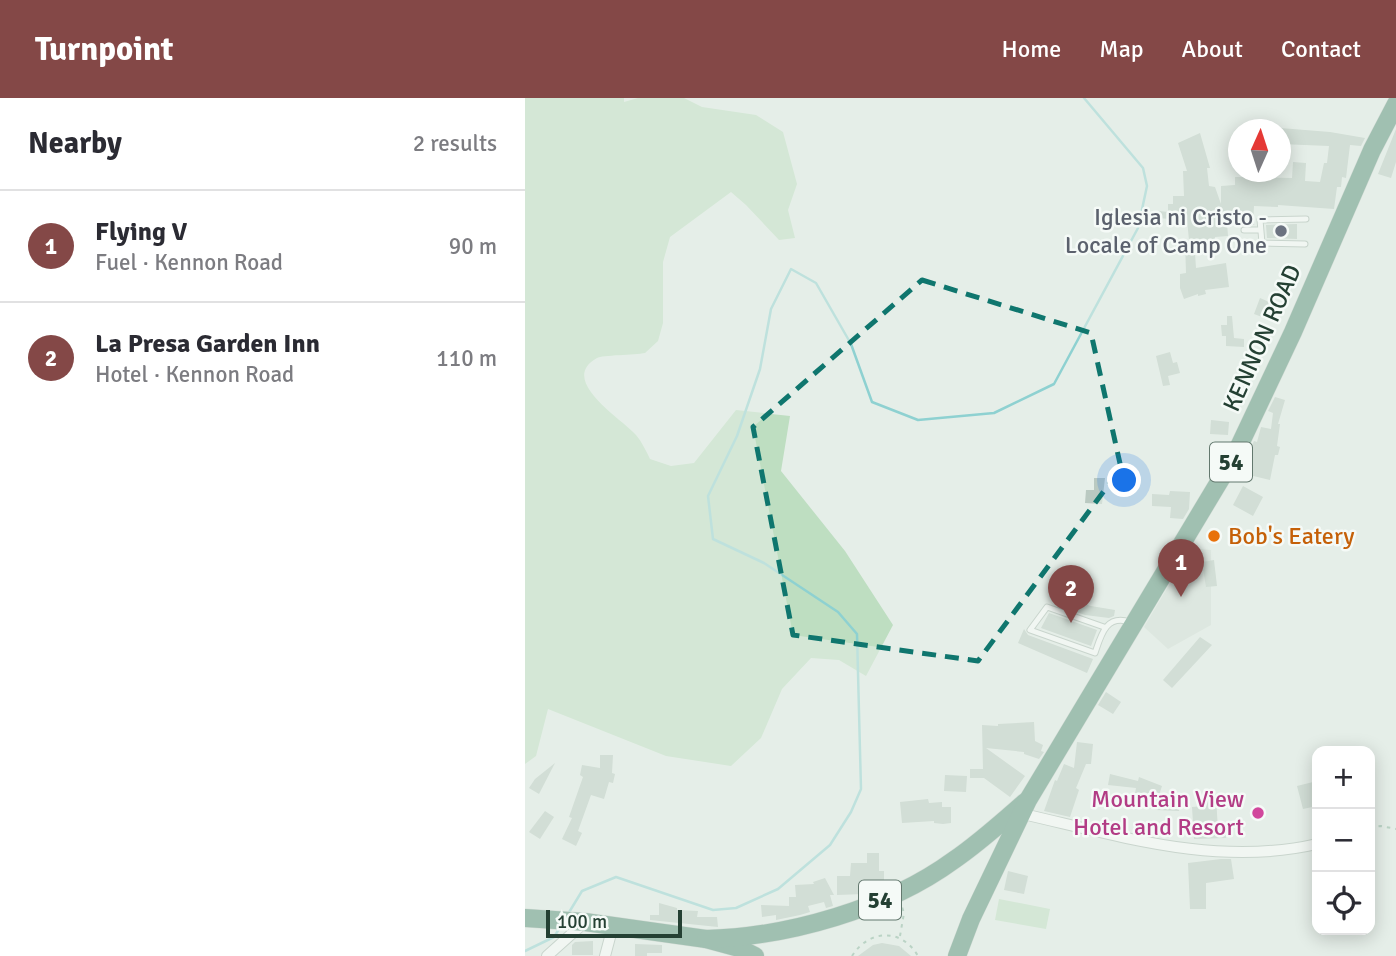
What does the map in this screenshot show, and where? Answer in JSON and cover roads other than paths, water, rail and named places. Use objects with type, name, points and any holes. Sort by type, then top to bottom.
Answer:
[{"type":"highway","name":"KENNON ROAD","points":[[957,956],[984,890],[1025,807],[1132,623],[1234,457],[1289,340],[1372,150],[1396,104]]},
{"type":"highway","name":"KENNON ROAD","points":[[706,939],[755,935],[819,922],[895,893],[953,861],[1025,807]]},
{"type":"highway","points":[[525,918],[580,921],[706,939],[739,948],[755,956]]},
{"type":"street","points":[[1025,807],[1114,836],[1197,851],[1240,854],[1312,845]]},
{"type":"street","points":[[547,956],[580,921]]},
{"type":"street","points":[[605,956],[613,926]]},
{"type":"lane","points":[[1305,244],[1262,243],[1260,220],[1306,219]]},
{"type":"lane","points":[[1244,230],[1260,230]]},
{"type":"lane","points":[[1104,627],[1047,607],[1030,630],[1095,653],[1104,627],[1118,619],[1132,623]]},
{"type":"waterway","points":[[568,914],[582,891],[616,877],[713,910],[736,908],[778,889],[830,845],[851,812],[861,789],[857,634],[838,612],[764,563],[713,539],[708,496],[737,436],[760,369],[771,309],[791,269],[816,283],[851,344],[872,402],[918,420],[994,413],[1054,384],[1138,228],[1147,186],[1143,168],[1084,98]]},
{"type":"waterway","points":[[525,951],[554,937],[559,929]]},
{"type":"place","name":"Iglesia ni Cristo - Locale of Camp One","points":[[1281,231]]},
{"type":"place","name":"Bob's Eatery","points":[[1214,536]]},
{"type":"place","name":"Flying V","points":[[1181,597]]},
{"type":"place","name":"La Presa Garden Inn","points":[[1071,623]]},
{"type":"place","name":"Mountain View Hotel and Resort","points":[[1258,813]]}]
